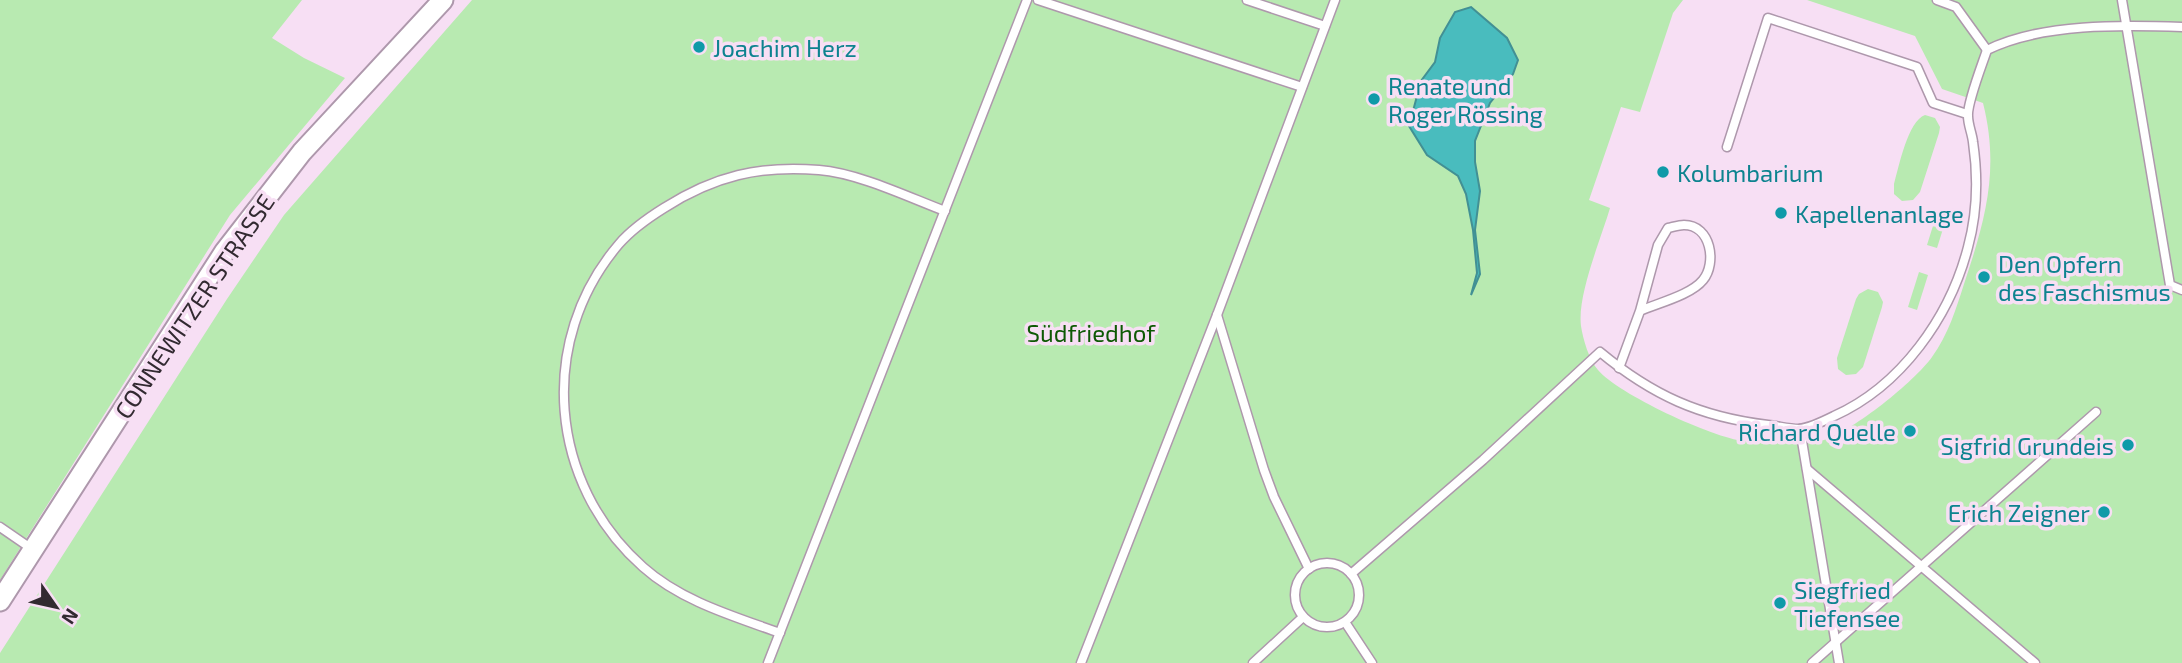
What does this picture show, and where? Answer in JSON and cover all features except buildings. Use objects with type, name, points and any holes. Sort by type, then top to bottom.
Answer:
[{"type":"street","name":"CONNEWITZER STRASSE","points":[[0,601],[225,251],[302,152],[443,0]]},
{"type":"lane","points":[[768,663],[1027,0]]},
{"type":"lane","points":[[1038,0],[1302,87]]},
{"type":"lane","points":[[1247,0],[1325,26]]},
{"type":"lane","points":[[1081,663],[1217,315],[1335,0]]},
{"type":"lane","points":[[1937,0],[1959,3],[1987,50]]},
{"type":"lane","points":[[2122,0],[2170,285],[2182,290]]},
{"type":"lane","points":[[1727,147],[1768,18],[1917,67],[1933,103],[1967,114]]},
{"type":"lane","points":[[1351,574],[1483,460],[1600,352],[1635,380],[1672,400],[1708,413],[1800,429],[1850,409],[1885,384],[1919,348],[1955,289],[1969,246],[1976,194],[1973,141],[1967,114],[1987,50],[2007,40],[2087,27],[2182,27]]},
{"type":"lane","points":[[780,633],[692,599],[661,582],[641,565],[604,523],[585,492],[572,461],[565,430],[565,363],[579,314],[599,272],[619,243],[646,220],[713,181],[743,173],[779,169],[822,170],[867,182],[945,211]]},
{"type":"lane","points":[[1619,368],[1640,310],[1658,245],[1668,228],[1686,225],[1699,229],[1709,243],[1710,261],[1705,278],[1693,289],[1640,310]]},
{"type":"lane","points":[[1217,315],[1264,470],[1309,569]]},
{"type":"lane","points":[[1812,663],[2096,412]]},
{"type":"lane","points":[[1800,429],[1839,663]]},
{"type":"lane","points":[[1807,469],[2035,663]]},
{"type":"lane","points":[[0,527],[33,549]]},
{"type":"lane","points":[[1329,563],[1338,565],[1356,581],[1359,598],[1354,613],[1345,622],[1325,627],[1310,623],[1303,617],[1295,593],[1300,577],[1309,569],[1329,563]]},
{"type":"lane","points":[[1253,663],[1303,617]]},
{"type":"lane","points":[[1345,622],[1372,663]]},
{"type":"green space","points":[[0,0],[302,0],[272,38],[304,58],[345,78],[230,215],[0,580]]},
{"type":"green space","name":"Südfriedhof","points":[[472,0],[1683,0],[1673,13],[1640,112],[1621,107],[1589,200],[1610,208],[1583,299],[1581,326],[1585,343],[1595,366],[1609,380],[1689,424],[1744,441],[1809,442],[1837,435],[1867,416],[1912,379],[1938,349],[1955,312],[1984,217],[1990,151],[1983,103],[1942,89],[1915,36],[1807,0],[2182,0],[2182,663],[0,663],[0,653],[227,299],[284,215]]},
{"type":"green space","points":[[1925,115],[1935,118],[1940,127],[1939,133],[1920,192],[1913,200],[1902,201],[1894,194],[1894,184],[1909,135],[1919,119]]},
{"type":"green space","points":[[1938,210],[1948,213],[1937,248],[1927,245]]},
{"type":"green space","points":[[1919,272],[1928,275],[1917,310],[1908,307]]},
{"type":"green space","points":[[1868,289],[1878,292],[1883,302],[1882,307],[1863,367],[1856,374],[1846,375],[1838,369],[1837,358],[1856,299]]},
{"type":"shaded area","points":[[1471,7],[1507,38],[1518,60],[1513,74],[1490,103],[1475,141],[1480,191],[1475,230],[1480,274],[1471,295],[1477,273],[1466,194],[1458,176],[1427,155],[1409,126],[1421,81],[1435,62],[1440,38],[1455,12]]},
{"type":"place","name":"Joachim Herz","points":[[699,47]]},
{"type":"place","name":"Renate und Roger Rössing","points":[[1374,99]]},
{"type":"place","name":"Kolumbarium","points":[[1663,172]]},
{"type":"place","name":"Kapellenanlage","points":[[1781,213]]},
{"type":"place","name":"Den Opfern des Faschismus","points":[[1984,277]]},
{"type":"place","name":"Richard Quelle","points":[[1910,431]]},
{"type":"place","name":"Sigfrid Grundeis","points":[[2128,445]]},
{"type":"place","name":"Erich Zeigner","points":[[2104,512]]},
{"type":"place","name":"Siegfried Tiefensee","points":[[1780,603]]}]
